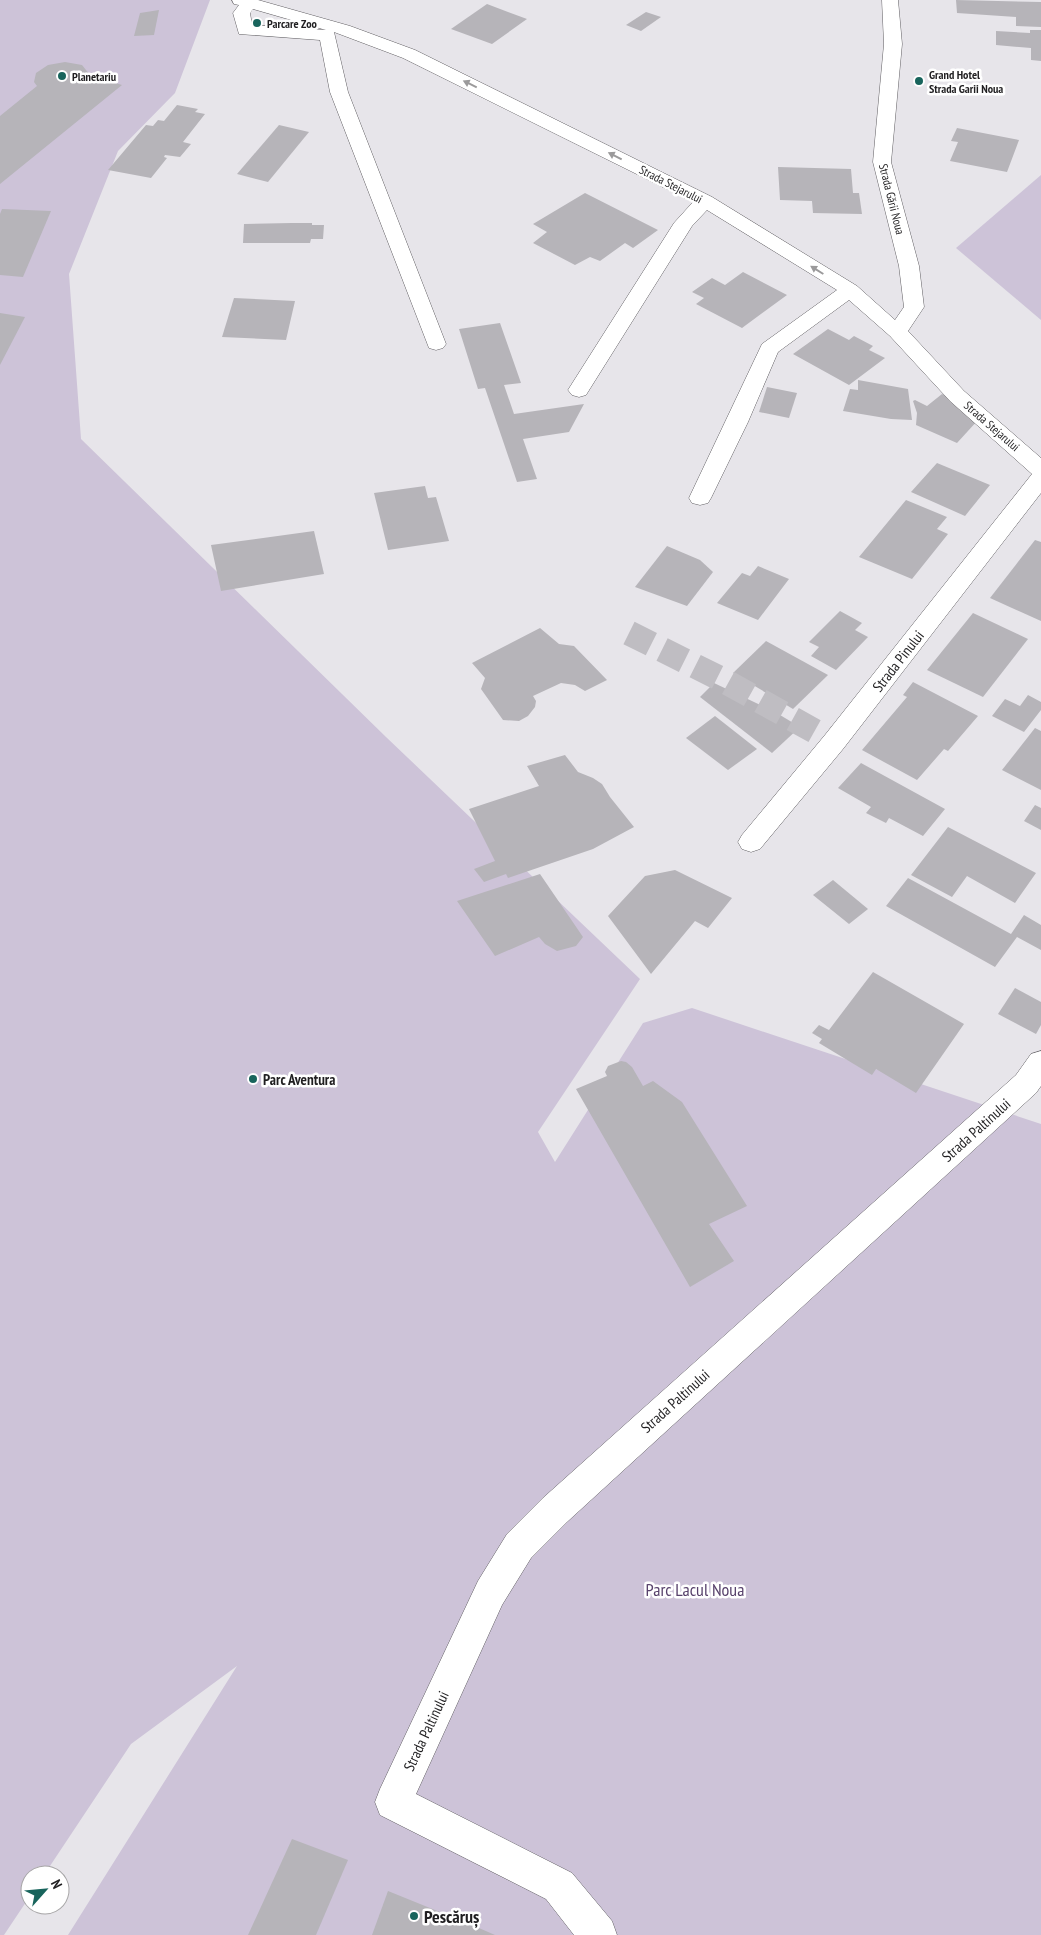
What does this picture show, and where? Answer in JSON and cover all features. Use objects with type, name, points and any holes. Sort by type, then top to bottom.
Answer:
[{"type":"street","name":"Strada Gării Noua","points":[[890,0],[894,44],[882,162],[910,266],[914,307],[897,332]]},
{"type":"street","name":"Strada Stejarului","points":[[244,2],[335,33],[409,54],[705,201],[850,290],[897,332],[957,396],[1041,470]]},
{"type":"street","points":[[244,2],[241,13],[244,30],[335,33],[339,92],[436,344]]},
{"type":"street","points":[[578,390],[684,223],[705,201]]},
{"type":"street","points":[[700,498],[737,422],[769,349],[850,290]]},
{"type":"street","name":"Strada Pinului","points":[[751,842],[834,742],[1041,478]]},
{"type":"street","name":"Strada Paltinului","points":[[598,1935],[559,1886],[394,1802],[490,1593],[519,1546],[563,1503],[1036,1079]]},
{"type":"green space","name":"Parc Lacul Noua","points":[[0,0],[210,0],[175,93],[118,151],[69,274],[81,439],[386,737],[640,979],[538,1132],[555,1162],[643,1023],[692,1008],[1041,1124],[1041,1935],[68,1935],[237,1666],[131,1744],[51,1865],[20,1865],[20,1911],[4,1935],[0,1935]]},
{"type":"green space","points":[[1041,175],[1041,320],[956,248]]},
{"type":"building","points":[[956,0],[1041,2],[1041,27],[1016,26],[1016,17],[957,13]]},
{"type":"building","points":[[487,4],[527,19],[492,44],[451,29]]},
{"type":"building","points":[[159,10],[154,35],[134,36],[140,13]]},
{"type":"building","points":[[646,12],[661,17],[641,31],[626,25]]},
{"type":"building","points":[[1030,30],[1041,30],[1041,61],[1031,60],[1031,48],[996,45],[996,31],[1030,33]]},
{"type":"building","points":[[65,62],[82,65],[90,75],[122,85],[0,184],[0,116],[37,86],[34,82],[36,73],[48,65]]},
{"type":"building","points":[[177,105],[198,109],[195,112],[205,114],[183,142],[191,144],[180,157],[165,155],[164,157],[167,158],[151,178],[108,170],[146,125],[153,126],[158,120],[164,121]]},
{"type":"building","points":[[279,125],[309,132],[268,182],[237,174]]},
{"type":"building","points":[[957,128],[1019,140],[1007,172],[950,161],[958,142],[951,141]]},
{"type":"building","points":[[778,167],[851,169],[853,193],[859,193],[862,214],[813,213],[812,201],[780,200]]},
{"type":"building","points":[[585,193],[658,230],[633,248],[625,243],[600,261],[590,257],[575,265],[533,243],[547,232],[533,224]]},
{"type":"building","points":[[2,209],[51,211],[23,277],[0,275],[0,214]]},
{"type":"building","points":[[312,223],[312,225],[324,225],[323,239],[311,239],[310,243],[243,243],[244,224]]},
{"type":"building","points":[[743,272],[787,295],[742,328],[696,304],[704,298],[692,292],[712,278],[725,285]]},
{"type":"building","points":[[234,298],[295,301],[286,340],[222,337]]},
{"type":"building","points":[[0,313],[25,317],[0,365]]},
{"type":"building","points":[[500,323],[521,383],[504,385],[514,414],[584,404],[569,432],[523,439],[537,479],[517,482],[485,388],[478,389],[459,329]]},
{"type":"building","points":[[828,329],[849,340],[854,336],[873,346],[869,350],[885,358],[849,385],[793,354]]},
{"type":"building","points":[[858,380],[908,389],[912,420],[891,419],[843,411],[850,389],[858,390]]},
{"type":"building","points":[[767,387],[797,393],[789,418],[759,412]]},
{"type":"building","points":[[942,394],[956,401],[978,420],[957,443],[916,425],[917,413],[913,401],[915,400],[927,406]]},
{"type":"building","points":[[937,463],[990,485],[965,516],[911,492]]},
{"type":"building","points":[[425,486],[428,498],[436,497],[449,541],[388,550],[374,493]]},
{"type":"building","points":[[906,500],[947,517],[937,529],[948,534],[912,579],[859,557]]},
{"type":"building","points":[[314,531],[324,574],[221,591],[211,545]]},
{"type":"building","points":[[1035,540],[1041,542],[1041,621],[990,598]]},
{"type":"building","points":[[667,546],[700,560],[713,572],[687,606],[635,587]]},
{"type":"building","points":[[758,566],[789,579],[758,620],[717,603],[742,573],[750,576]]},
{"type":"building","points":[[840,611],[862,623],[855,630],[868,637],[836,670],[811,656],[819,647],[809,642]]},
{"type":"building","points":[[973,613],[1028,639],[983,697],[927,670]]},
{"type":"building","points":[[540,628],[559,644],[574,646],[607,680],[585,691],[575,685],[561,683],[533,696],[536,701],[535,707],[528,716],[519,721],[503,720],[481,689],[485,678],[472,663]]},
{"type":"building","points":[[766,641],[828,675],[793,709],[733,673]]},
{"type":"building","points":[[913,682],[978,716],[948,751],[944,749],[917,780],[862,750],[907,697],[903,695]]},
{"type":"building","points":[[714,683],[775,712],[800,727],[772,753],[700,697]]},
{"type":"building","points":[[1028,695],[1041,702],[1041,710],[1024,732],[992,716],[1005,699],[1020,706]]},
{"type":"building","points":[[715,716],[757,749],[728,770],[686,738]]},
{"type":"building","points":[[1035,728],[1041,731],[1041,790],[1002,770]]},
{"type":"building","points":[[565,755],[578,772],[602,784],[634,827],[593,849],[508,878],[506,874],[484,882],[474,869],[495,861],[469,809],[539,786],[527,766]]},
{"type":"building","points":[[861,763],[945,809],[923,836],[889,818],[886,823],[866,813],[871,807],[838,788]]},
{"type":"building","points":[[1035,805],[1041,808],[1041,830],[1024,821]]},
{"type":"building","points":[[948,827],[1036,873],[1015,903],[967,876],[952,897],[911,875]]},
{"type":"building","points":[[675,870],[732,898],[708,928],[695,921],[651,974],[608,916],[645,876]]},
{"type":"building","points":[[540,874],[583,937],[576,946],[557,951],[545,944],[539,937],[495,956],[457,901]]},
{"type":"building","points":[[908,878],[1011,934],[1024,915],[1041,925],[1041,950],[1017,937],[995,967],[886,906]]},
{"type":"building","points":[[833,880],[868,909],[849,924],[813,895]]},
{"type":"building","points":[[873,972],[964,1024],[916,1093],[876,1069],[872,1075],[819,1043],[822,1039],[812,1033],[819,1025],[829,1030]]},
{"type":"building","points":[[1015,988],[1041,1002],[1041,1025],[1036,1034],[998,1014]]},
{"type":"building","points":[[621,1061],[626,1062],[632,1067],[643,1086],[653,1081],[682,1102],[747,1206],[709,1224],[734,1261],[690,1287],[576,1089],[607,1076],[605,1072],[608,1066]]},
{"type":"building","points":[[292,1839],[348,1860],[316,1935],[248,1935]]},
{"type":"building","name":"Pescăruș","points":[[388,1891],[472,1925],[495,1935],[372,1935]]},
{"type":"tunnel","points":[[629,633],[721,679],[834,742]]},
{"type":"place","name":"Parcare Zoo","points":[[257,23]]},
{"type":"place","name":"Planetariu","points":[[62,76]]},
{"type":"place","name":"Grand Hotel Strada Garii Noua","points":[[919,81]]},
{"type":"place","name":"Parc Aventura","points":[[253,1079]]},
{"type":"place","name":"Pescăruș","points":[[414,1916]]}]
